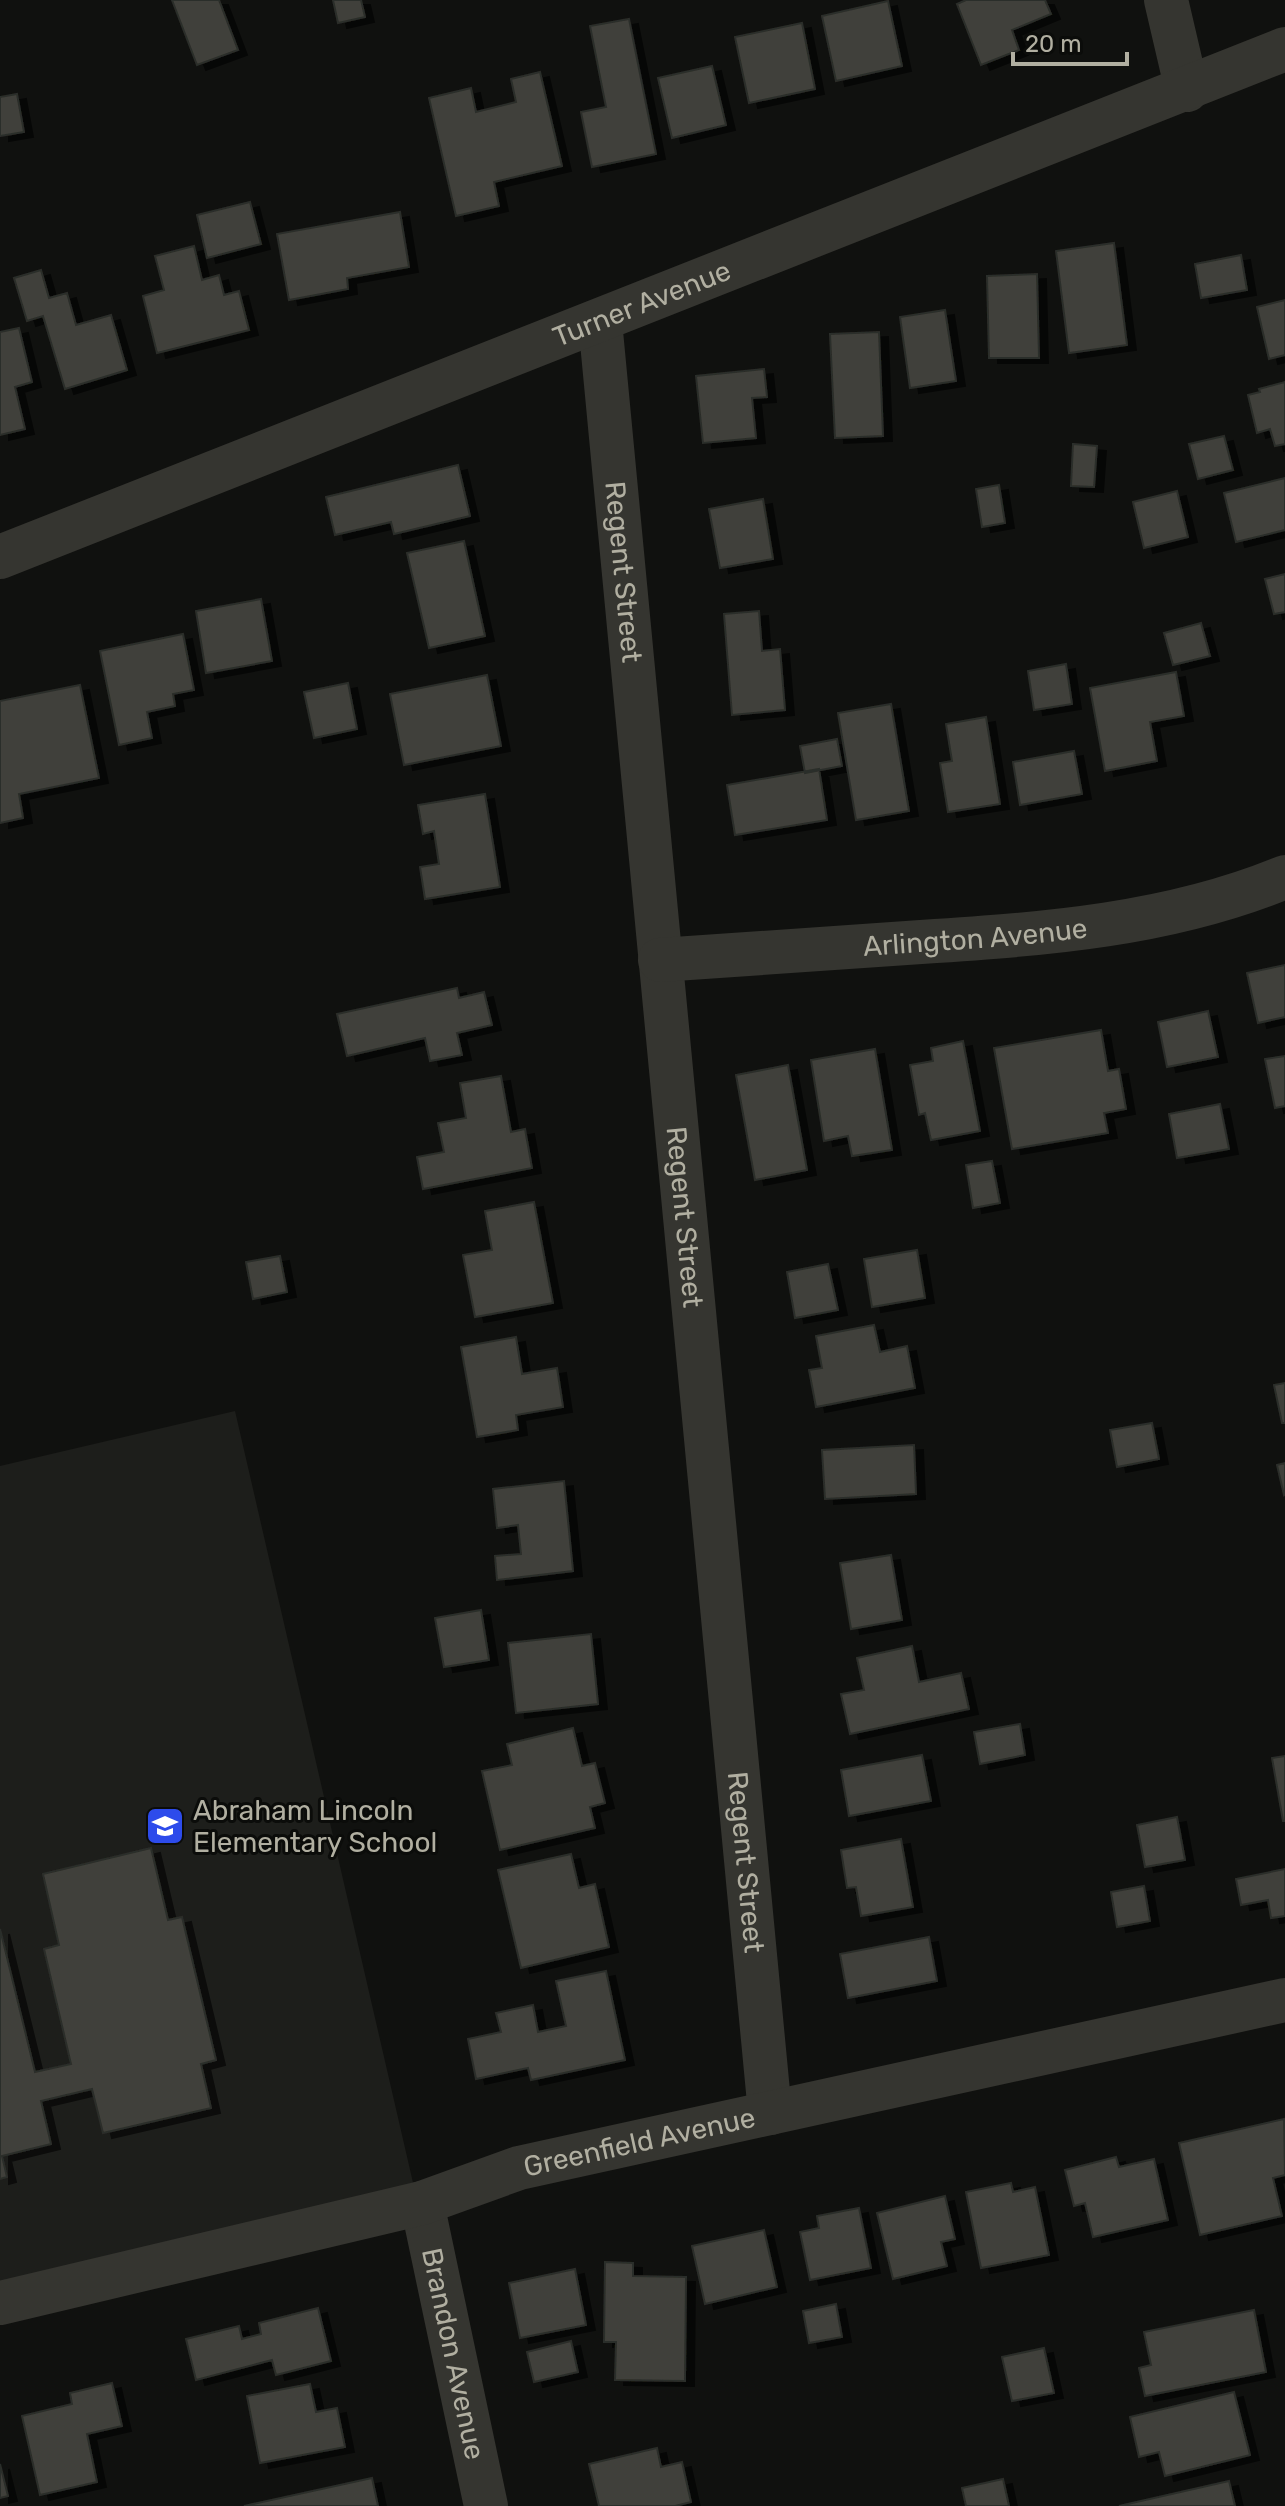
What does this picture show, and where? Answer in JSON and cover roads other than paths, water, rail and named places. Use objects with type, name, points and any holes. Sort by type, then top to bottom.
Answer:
[{"type":"street","points":[[1166,0],[1187,90]]},
{"type":"street","name":"Turner Avenue","points":[[0,557],[1285,49]]},
{"type":"street","name":"Regent Street","points":[[600,321],[770,2113]]},
{"type":"street","name":"Arlington Avenue","points":[[660,960],[1092,928],[1141,920],[1232,897],[1285,877]]},
{"type":"street","name":"Greenfield Avenue","points":[[0,2303],[422,2203],[519,2168],[1285,2000]]},
{"type":"street","name":"Brandon Avenue","points":[[422,2203],[486,2506]]},
{"type":"place","name":"Abraham Lincoln Elementary School","points":[[165,1826]]}]
